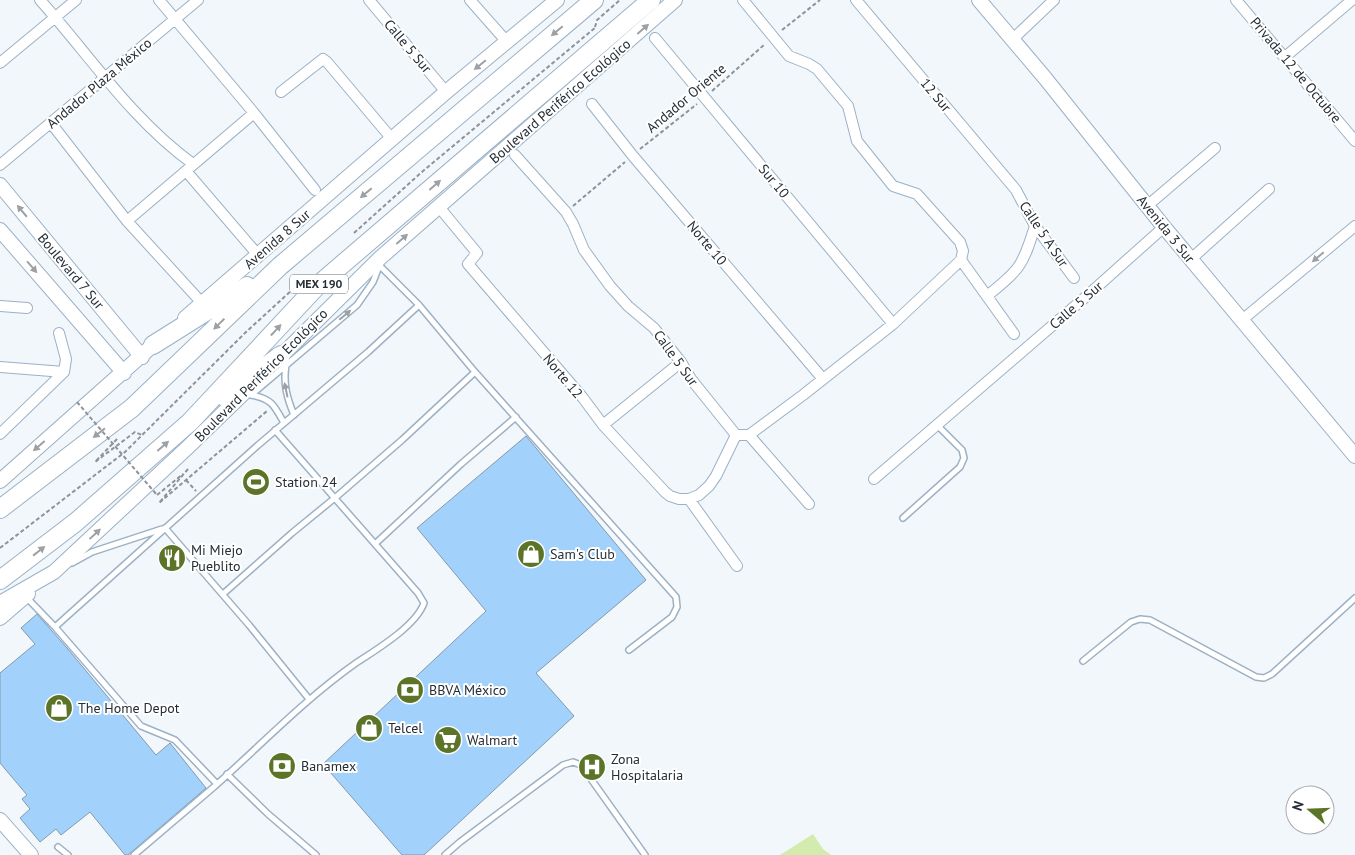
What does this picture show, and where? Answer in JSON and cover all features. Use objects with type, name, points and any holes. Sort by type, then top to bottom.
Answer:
[{"type":"highway","name":"MEX 190","points":[[0,509],[132,408],[280,266],[594,0]]},
{"type":"highway","name":"Boulevard Periférico Ecológico","points":[[0,580],[76,522],[190,422],[317,286],[651,0]]},
{"type":"highway","points":[[148,351],[280,266]]},
{"type":"highway","points":[[190,422],[284,360]]},
{"type":"street","points":[[40,0],[56,17],[104,79],[190,168],[258,255]]},
{"type":"street","points":[[0,63],[76,0]]},
{"type":"street","points":[[159,0],[254,113],[314,190]]},
{"type":"street","name":"Andador Plaza México","points":[[0,165],[198,0]]},
{"type":"street","name":"Calle 5 Sur","points":[[369,0],[446,92]]},
{"type":"street","points":[[470,0],[508,42]]},
{"type":"street","name":"Avenida 8 Sur","points":[[0,481],[446,92],[557,0]]},
{"type":"street","name":"Boulevard Periférico Ecológico","points":[[0,603],[54,572],[284,360],[380,262],[439,207],[675,0]]},
{"type":"street","points":[[736,566],[688,499],[699,495],[709,486],[716,476],[736,435],[749,435],[893,324],[961,260],[963,251],[960,242],[918,194],[893,186],[857,141],[848,106],[817,69],[789,56],[743,0]]},
{"type":"street","name":"12 Sur","points":[[856,0],[1016,190]]},
{"type":"street","name":"Avenida 3 Sur","points":[[980,0],[1164,227],[1355,456]]},
{"type":"street","points":[[1013,39],[1054,0]]},
{"type":"street","name":"Privada 12 de Octubre","points":[[1236,0],[1355,141]]},
{"type":"street","points":[[1285,57],[1352,0]]},
{"type":"street","name":"Sur 10","points":[[655,38],[893,324]]},
{"type":"street","points":[[281,92],[323,59],[392,139]]},
{"type":"street","name":"Norte 10","points":[[592,104],[633,156],[822,380]]},
{"type":"street","points":[[127,221],[254,113]]},
{"type":"street","points":[[51,123],[127,221],[202,304]]},
{"type":"street","points":[[1147,206],[1215,148]]},
{"type":"street","name":"Calle 5 Sur","points":[[515,155],[566,212],[584,250],[610,286],[628,306],[654,328],[681,362],[691,380],[736,435]]},
{"type":"street","name":"Boulevard 7 Sur","points":[[0,185],[148,351]]},
{"type":"street","points":[[1191,259],[1270,189]]},
{"type":"street","name":"Calle 5 A Sur","points":[[1016,190],[1035,226],[1074,278]]},
{"type":"street","name":"Norte 12","points":[[439,207],[477,252],[468,264],[583,398],[603,425],[664,492],[670,496],[688,499]]},
{"type":"street","points":[[988,295],[1012,277],[1021,265],[1027,253],[1035,226]]},
{"type":"street","points":[[1242,320],[1355,226]]},
{"type":"street","name":"Calle 5 Sur","points":[[874,479],[1164,227]]},
{"type":"street","name":"Boulevard 7 Sur","points":[[0,230],[124,373]]},
{"type":"street","points":[[961,260],[988,295],[1014,334]]},
{"type":"street","points":[[0,306],[27,308]]},
{"type":"street","points":[[0,434],[64,372],[66,359],[59,333]]},
{"type":"street","points":[[603,425],[681,362]]},
{"type":"street","points":[[0,366],[64,372]]},
{"type":"street","points":[[749,435],[809,504]]},
{"type":"street","points":[[0,618],[54,572]]},
{"type":"street","points":[[0,820],[31,855]]},
{"type":"lane","points":[[380,262],[475,372],[676,597],[677,607],[672,617],[629,650]]},
{"type":"lane","points":[[55,627],[201,496],[419,306]]},
{"type":"lane","points":[[284,360],[286,395],[294,415]]},
{"type":"lane","points":[[187,448],[251,395],[284,360]]},
{"type":"lane","points":[[223,594],[402,440],[475,372]]},
{"type":"lane","points":[[251,395],[266,398],[274,405],[284,423]]},
{"type":"lane","points":[[376,544],[461,464],[516,417]]},
{"type":"lane","points":[[903,518],[960,468],[964,458],[962,450],[936,424]]},
{"type":"lane","points":[[134,855],[217,784],[309,699],[358,662],[384,646],[420,612],[424,603],[418,593],[336,497],[276,430]]},
{"type":"lane","points":[[165,528],[223,594],[309,699]]},
{"type":"lane","points":[[54,572],[92,552],[165,528]]},
{"type":"lane","points":[[26,596],[141,726],[175,740],[217,784]]},
{"type":"lane","points":[[1082,661],[1131,622],[1140,619],[1150,620],[1256,677],[1264,678],[1272,674],[1355,598]]},
{"type":"lane","points":[[445,855],[563,765],[573,762],[581,765],[645,855]]},
{"type":"lane","points":[[227,774],[268,814],[316,855]]},
{"type":"lane","points":[[58,847],[68,855]]},
{"type":"path","points":[[595,27],[597,20],[620,0]]},
{"type":"path","name":"Andador Oriente","points":[[566,212],[773,37],[820,0]]},
{"type":"path","points":[[77,402],[157,496],[188,470],[159,503],[274,405]]},
{"type":"path","points":[[120,436],[95,462],[135,432],[142,435]]},
{"type":"path","points":[[186,480],[201,496]]},
{"type":"green space","points":[[813,834],[823,849],[831,855],[780,855]]},
{"type":"building","points":[[526,436],[646,580],[536,673],[574,716],[424,855],[402,855],[323,764],[486,611],[417,528]]},
{"type":"building","name":"The Home Depot","points":[[37,614],[156,755],[170,743],[206,788],[128,855],[125,855],[90,812],[61,835],[56,829],[40,842],[20,818],[30,809],[22,799],[27,795],[0,763],[0,673],[35,644],[21,628]]},
{"type":"place","name":"Station 24","points":[[256,482]]},
{"type":"place","name":"Sam's Club","points":[[531,554]]},
{"type":"place","name":"Mi Miejo Pueblito","points":[[172,558]]},
{"type":"place","name":"BBVA México","points":[[410,690]]},
{"type":"place","name":"The Home Depot","points":[[59,708]]},
{"type":"place","name":"Telcel","points":[[369,728]]},
{"type":"place","name":"Walmart","points":[[448,740]]},
{"type":"place","name":"Banamex","points":[[282,766]]},
{"type":"place","name":"Zona Hospitalaria","points":[[592,767]]}]
